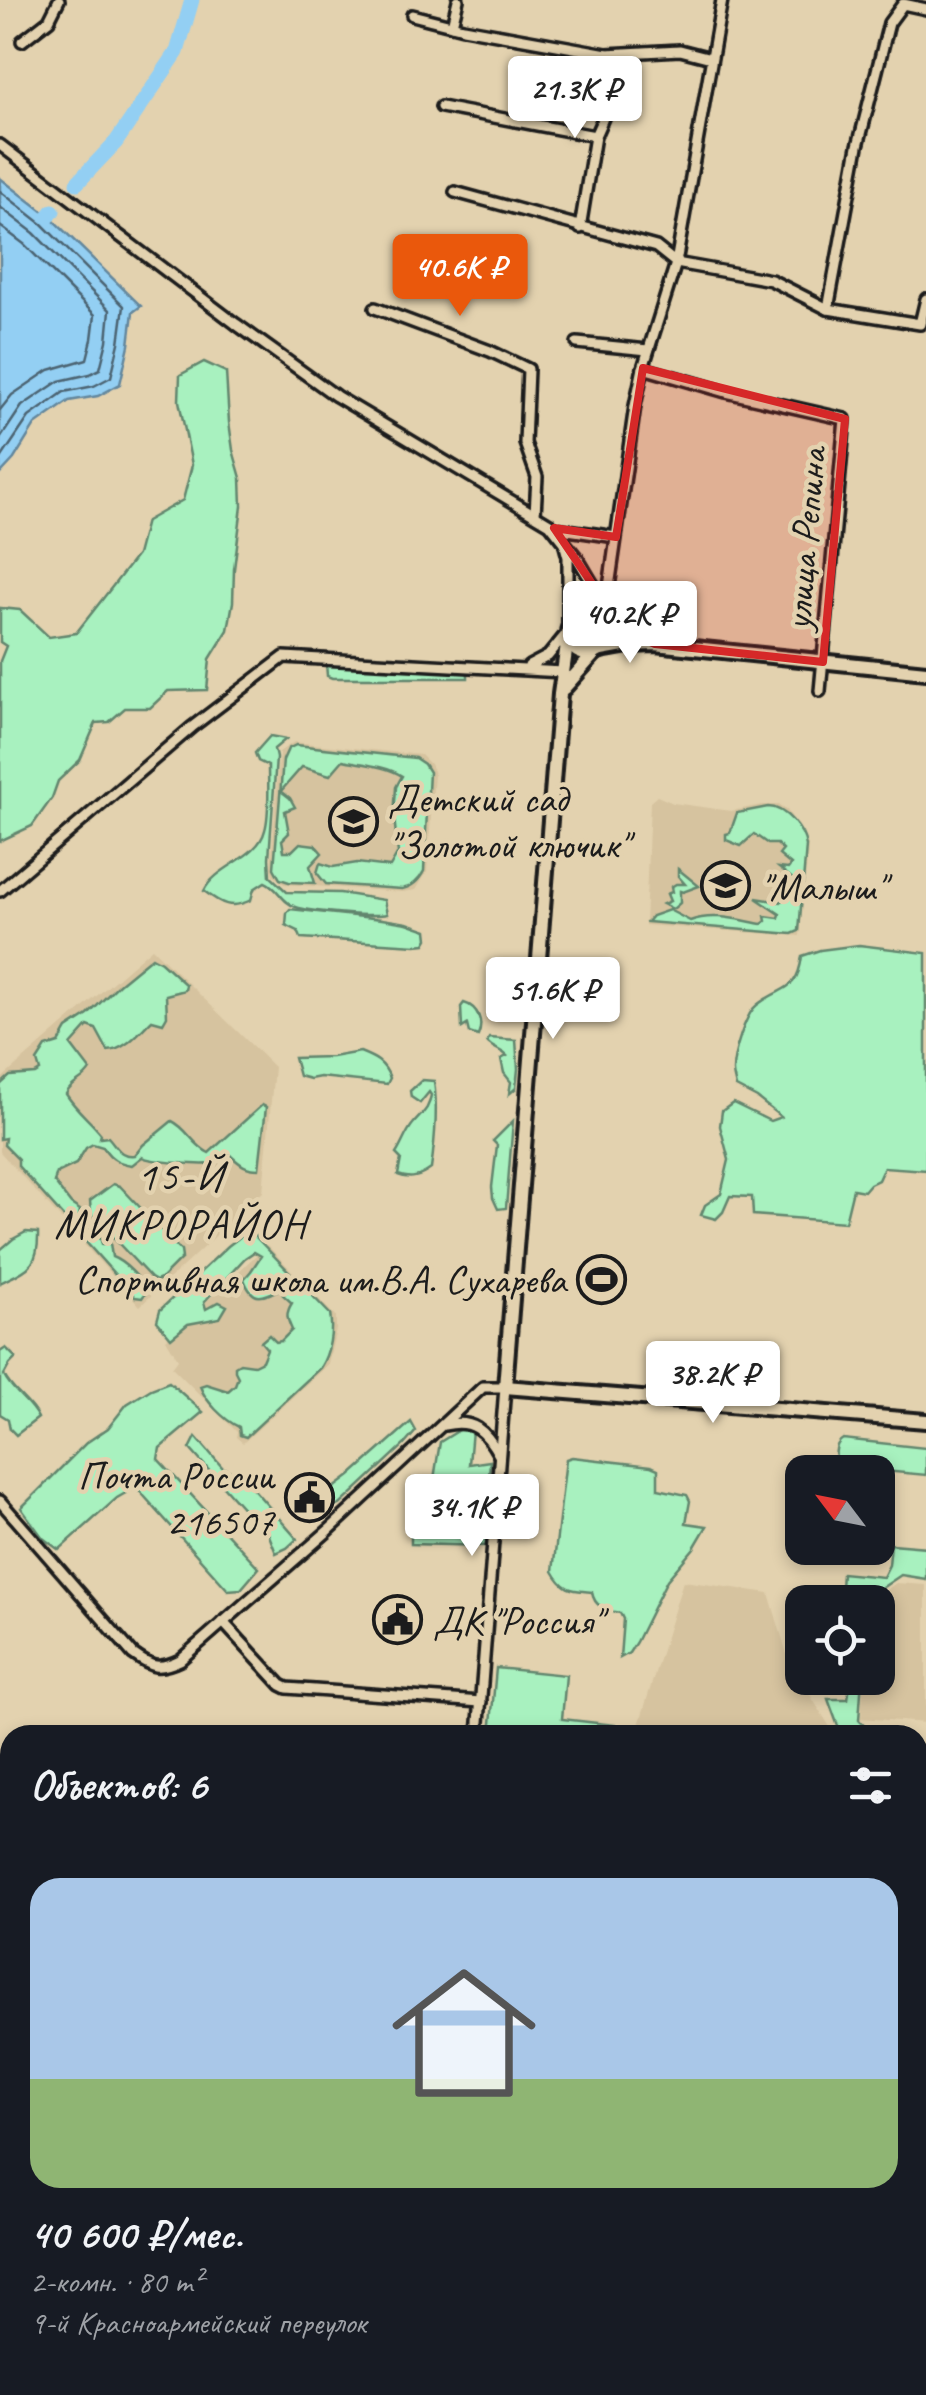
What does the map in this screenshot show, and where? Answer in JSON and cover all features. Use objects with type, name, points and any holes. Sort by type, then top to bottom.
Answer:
[{"type":"street","points":[[22,41],[49,20],[59,0]]},
{"type":"street","points":[[452,25],[458,0]]},
{"type":"street","points":[[604,621],[628,446],[643,368],[676,264],[722,0]]},
{"type":"street","points":[[828,310],[858,146],[889,23],[903,4],[926,9]]},
{"type":"street","points":[[412,15],[608,54],[680,50],[712,58]]},
{"type":"street","points":[[580,228],[595,136],[615,78],[608,54]]},
{"type":"street","points":[[442,106],[595,136]]},
{"type":"street","points":[[0,145],[336,396],[535,514],[557,531],[597,591],[608,635],[560,694]]},
{"type":"street","points":[[455,192],[656,248],[676,264],[771,280],[828,310],[920,324],[926,299]]},
{"type":"street","points":[[375,308],[528,369],[525,443],[538,478],[535,514]]},
{"type":"street","points":[[576,343],[648,350]]},
{"type":"street","name":"улица Репина","points":[[643,368],[844,419],[820,691]]},
{"type":"street","points":[[557,531],[616,537]]},
{"type":"street","points":[[479,1725],[560,694],[568,633],[568,557],[557,531]]},
{"type":"street","points":[[518,668],[541,661],[568,633],[572,620],[584,614],[594,614],[637,639],[656,644]]},
{"type":"street","points":[[568,633],[572,646],[580,652],[656,644],[926,672]]},
{"type":"street","points":[[0,891],[192,727],[284,657],[563,672]]},
{"type":"street","points":[[0,1501],[133,1654],[156,1667],[180,1660],[329,1530],[483,1387],[926,1422]]},
{"type":"street","points":[[442,1426],[456,1422],[475,1425],[483,1430],[499,1456]]},
{"type":"street","points":[[224,1622],[287,1688],[481,1702]]},
{"type":"highlighted area","points":[[643,368],[845,419],[823,662],[655,644],[606,624],[597,591],[554,528],[616,537]]},
{"type":"shaded area","name":"Детский сад \"Золотой ключик\"","points":[[294,742],[421,755],[430,764],[434,774],[427,872],[416,890],[284,884],[273,875],[279,752]]},
{"type":"shaded area","name":"\"Малыш\"","points":[[657,796],[673,803],[731,811],[762,805],[779,805],[787,810],[808,847],[800,936],[645,925],[650,802]]},
{"type":"shaded area","points":[[152,948],[274,1067],[263,1192],[140,1306],[0,1152],[0,1080]]},
{"type":"shaded area","points":[[267,1245],[336,1317],[336,1329],[328,1364],[243,1443],[236,1437],[237,1432],[172,1367],[178,1359],[166,1339]]},
{"type":"shaded area","points":[[683,1581],[769,1593],[785,1647],[785,1695],[810,1695],[829,1725],[639,1725]]},
{"type":"shaded area","points":[[893,1585],[926,1585],[926,1723],[861,1718],[863,1695],[895,1695]]},
{"type":"green space","points":[[204,362],[226,372],[242,506],[228,630],[210,659],[207,690],[168,691],[150,708],[125,708],[109,722],[96,723],[80,760],[58,781],[52,798],[32,826],[0,841],[0,661],[6,646],[0,642],[0,608],[20,610],[49,637],[76,633],[137,555],[146,521],[183,500],[192,465],[179,401],[180,375]]},
{"type":"green space","points":[[588,622],[600,634],[588,646],[576,634]]},
{"type":"green space","points":[[326,663],[468,671],[468,678],[332,678],[327,676]]},
{"type":"green space","points":[[270,736],[286,739],[274,749],[270,876],[287,892],[340,893],[384,900],[387,914],[342,914],[296,907],[265,882],[254,889],[251,900],[238,905],[221,902],[204,891],[261,840],[268,816],[268,766],[258,761],[255,753]]},
{"type":"green space","points":[[296,745],[415,758],[424,764],[429,772],[424,871],[415,883],[402,889],[326,884],[317,873],[320,863],[333,867],[357,863],[390,867],[398,853],[394,817],[396,787],[402,776],[343,760],[330,775],[302,767],[281,791],[295,807],[285,811],[289,833],[282,840],[284,851],[292,851],[300,843],[315,845],[322,853],[310,866],[315,883],[280,879],[274,868],[283,760],[288,749]]},
{"type":"green space","points":[[768,807],[787,815],[798,827],[806,846],[799,931],[792,934],[647,922],[669,910],[690,921],[717,917],[762,924],[765,916],[779,918],[780,914],[756,898],[781,902],[793,886],[794,880],[779,868],[788,869],[791,865],[779,855],[783,850],[754,834],[741,846],[726,840],[737,813]]},
{"type":"green space","points":[[678,869],[699,886],[680,891],[680,903],[673,909],[663,904],[670,901],[667,894],[672,892],[671,887],[685,884]]},
{"type":"green space","points":[[290,909],[407,923],[427,930],[428,939],[425,944],[416,945],[301,938],[298,931],[286,925]]},
{"type":"green space","points":[[859,945],[926,953],[926,1170],[884,1167],[878,1180],[864,1191],[853,1189],[845,1222],[753,1215],[752,1197],[730,1196],[716,1219],[701,1215],[705,1205],[721,1194],[729,1160],[720,1126],[722,1111],[733,1103],[770,1121],[781,1117],[736,1087],[734,1064],[748,1017],[757,1005],[792,983],[802,956]]},
{"type":"green space","points":[[152,957],[186,985],[185,990],[166,995],[167,1016],[163,1023],[152,1020],[115,1050],[108,1051],[96,1029],[88,1026],[71,1045],[90,1070],[66,1094],[70,1100],[101,1134],[100,1138],[108,1137],[126,1155],[135,1155],[172,1121],[209,1153],[262,1105],[266,1107],[259,1169],[246,1167],[229,1154],[210,1164],[142,1157],[132,1165],[115,1160],[103,1147],[93,1144],[76,1164],[57,1173],[54,1182],[80,1210],[79,1216],[92,1232],[99,1234],[102,1244],[110,1243],[112,1257],[144,1286],[147,1291],[142,1298],[135,1297],[18,1166],[18,1159],[4,1145],[5,1138],[0,1139],[0,1085],[10,1076],[40,1071],[37,1061],[46,1047],[59,1043],[67,1029]]},
{"type":"green space","points":[[464,1003],[478,1016],[478,1036],[469,1033],[467,1025],[462,1028]]},
{"type":"green space","points":[[489,1038],[516,1040],[516,1088],[509,1094],[511,1082],[501,1059],[507,1056],[487,1042]]},
{"type":"green space","points":[[360,1052],[382,1064],[390,1078],[387,1084],[299,1076],[294,1058],[332,1057]]},
{"type":"green space","points":[[422,1080],[434,1081],[436,1125],[431,1169],[407,1177],[398,1175],[401,1159],[396,1154],[429,1104],[429,1092],[420,1103],[411,1097],[410,1091]]},
{"type":"green space","points":[[513,1121],[506,1208],[498,1209],[492,1187],[497,1145],[493,1141]]},
{"type":"green space","points":[[113,1184],[120,1186],[181,1251],[182,1258],[161,1279],[151,1278],[91,1214],[90,1201]]},
{"type":"green space","points":[[249,1230],[330,1314],[331,1328],[320,1368],[246,1437],[216,1410],[200,1386],[206,1384],[228,1391],[238,1377],[235,1366],[262,1361],[267,1349],[261,1342],[269,1335],[276,1342],[281,1341],[292,1330],[288,1310],[292,1303],[283,1295],[287,1285],[262,1296],[252,1293],[244,1279],[261,1256],[254,1252],[204,1302],[206,1309],[219,1302],[227,1306],[220,1318],[188,1324],[171,1338],[157,1321],[160,1310]]},
{"type":"green space","points":[[26,1232],[38,1233],[34,1261],[0,1283],[0,1250]]},
{"type":"green space","points":[[6,1348],[16,1358],[4,1375],[38,1418],[16,1435],[8,1419],[0,1414],[0,1352]]},
{"type":"green space","points":[[169,1382],[203,1412],[160,1448],[158,1459],[259,1568],[241,1589],[228,1590],[136,1487],[117,1498],[59,1550],[43,1538],[21,1508],[86,1443],[108,1428],[127,1404]]},
{"type":"green space","points":[[411,1422],[416,1431],[404,1445],[340,1505],[327,1509],[326,1494]]},
{"type":"green space","points":[[461,1429],[472,1430],[469,1464],[490,1461],[487,1506],[433,1504],[440,1442]]},
{"type":"green space","points":[[196,1437],[223,1468],[243,1477],[297,1539],[276,1553],[263,1520],[247,1513],[190,1449]]},
{"type":"green space","points":[[843,1439],[926,1448],[926,1475],[895,1472],[895,1455],[836,1455]]},
{"type":"green space","points":[[566,1459],[658,1469],[658,1489],[687,1495],[690,1501],[686,1523],[707,1526],[667,1580],[629,1653],[620,1658],[620,1613],[598,1605],[592,1592],[565,1586],[553,1571]]},
{"type":"green space","points":[[411,1511],[486,1512],[486,1546],[411,1544]]},
{"type":"green space","points":[[895,1544],[926,1547],[926,1579],[901,1575],[886,1585],[841,1585],[842,1573],[883,1577],[889,1565],[895,1565]]},
{"type":"green space","points":[[496,1668],[566,1675],[562,1719],[614,1725],[491,1725]]},
{"type":"green space","points":[[861,1695],[859,1720],[864,1725],[838,1725],[828,1699]]},
{"type":"water","points":[[0,178],[49,216],[141,306],[133,312],[120,384],[98,396],[69,401],[35,425],[0,474]]},
{"type":"waterway","points":[[77,183],[116,142],[177,52],[192,0]]},
{"type":"waterway","points":[[49,216],[53,211]]},
{"type":"place","name":"Детский сад \"Золотой ключик\"","points":[[353,821]]},
{"type":"place","name":"\"Малыш\"","points":[[725,886]]},
{"type":"place","name":"Спортивная школа им.В.А. Сухарева","points":[[601,1279]]},
{"type":"place","name":"Почта России 216507","points":[[309,1498]]},
{"type":"place","name":"ДК \"Россия\"","points":[[398,1620]]},
{"type":"district","name":"15-Й МИКРОРАЙОН","points":[[181,1199]]}]
